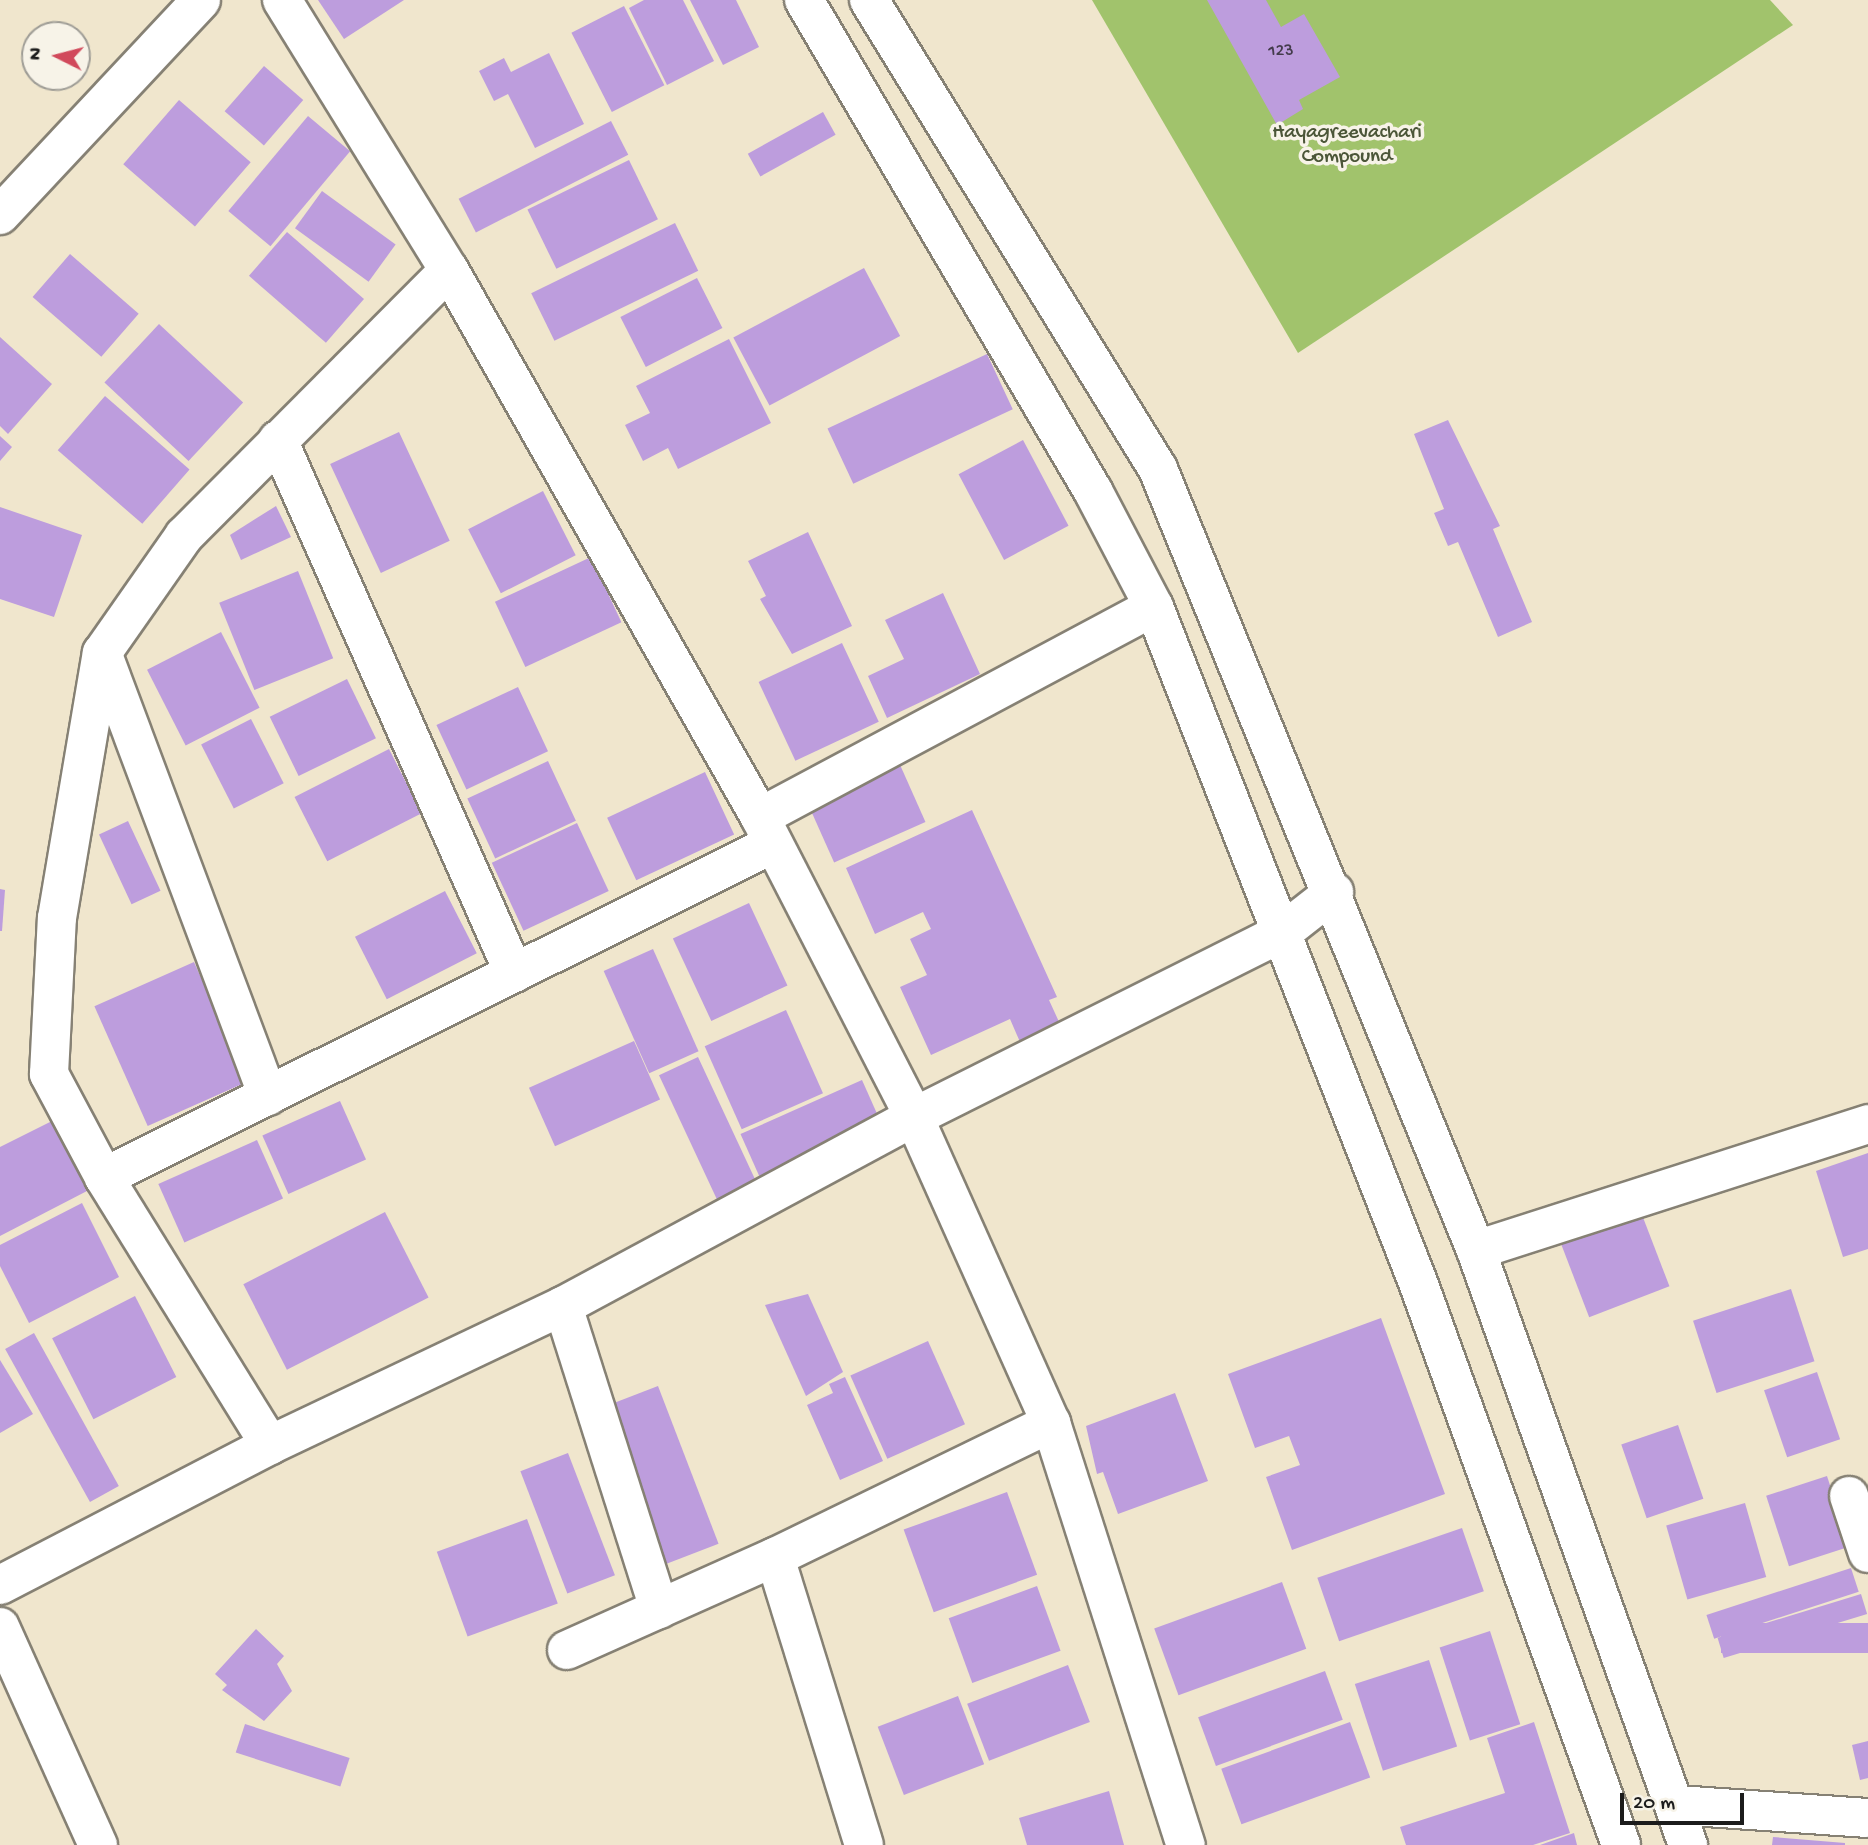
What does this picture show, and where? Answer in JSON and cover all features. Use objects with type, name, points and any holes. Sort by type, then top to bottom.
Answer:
[{"type":"street","points":[[0,215],[201,0]]},
{"type":"street","points":[[282,0],[449,270],[767,830],[914,1117],[1051,1423],[1186,1845]]},
{"type":"street","points":[[804,0],[1093,491],[1154,607],[1283,932],[1621,1845]]},
{"type":"street","points":[[869,0],[1158,469],[1335,892],[1476,1250],[1677,1805],[1688,1845]]},
{"type":"street","points":[[270,1445],[104,1177],[48,1074],[57,918],[102,653],[184,536],[449,270]]},
{"type":"street","points":[[278,440],[514,973]]},
{"type":"street","points":[[104,1177],[514,973],[1154,607]]},
{"type":"street","points":[[102,653],[268,1096]]},
{"type":"street","points":[[0,1585],[270,1445],[563,1306],[914,1117],[1283,932],[1335,892]]},
{"type":"street","points":[[1476,1250],[1868,1124]]},
{"type":"street","points":[[563,1306],[659,1609]]},
{"type":"street","points":[[566,1650],[775,1558],[1051,1423]]},
{"type":"street","points":[[1849,1496],[1868,1553]]},
{"type":"street","points":[[775,1558],[864,1845]]},
{"type":"street","points":[[0,1626],[97,1845]]},
{"type":"street","points":[[1677,1805],[1868,1818]]},
{"type":"green space","name":"Hayagreevachari Compound","points":[[1092,0],[1770,0],[1793,25],[1298,353]]},
{"type":"building","points":[[318,0],[404,0],[344,39]]},
{"type":"building","points":[[644,0],[683,0],[714,61],[667,85],[629,8]]},
{"type":"building","points":[[690,0],[736,0],[759,47],[723,65]]},
{"type":"building","points":[[1207,0],[1266,0],[1281,27],[1304,14],[1340,77],[1299,100],[1303,109],[1277,125]]},
{"type":"building","points":[[624,6],[664,85],[612,112],[571,33]]},
{"type":"building","points":[[549,53],[584,124],[535,148],[508,94],[494,101],[479,71],[504,58],[511,72]]},
{"type":"building","points":[[264,66],[303,100],[264,145],[225,111]]},
{"type":"building","points":[[179,100],[251,162],[195,226],[123,164]]},
{"type":"building","points":[[823,112],[836,135],[760,176],[748,154]]},
{"type":"building","points":[[308,116],[350,151],[270,246],[228,211]]},
{"type":"building","points":[[611,121],[628,155],[476,232],[459,199]]},
{"type":"building","points":[[629,160],[658,219],[556,269],[527,210]]},
{"type":"building","points":[[322,191],[396,244],[369,282],[295,228]]},
{"type":"building","points":[[675,223],[698,271],[554,341],[531,293]]},
{"type":"building","points":[[287,232],[364,299],[326,343],[249,276]]},
{"type":"building","points":[[70,254],[139,314],[101,357],[33,297]]},
{"type":"building","points":[[864,268],[900,336],[769,405],[733,337]]},
{"type":"building","points":[[697,278],[722,328],[646,367],[620,317]]},
{"type":"building","points":[[159,324],[243,402],[189,461],[104,383]]},
{"type":"building","points":[[0,337],[52,384],[8,434],[0,426]]},
{"type":"building","points":[[729,339],[771,423],[678,469],[668,448],[643,461],[625,425],[650,413],[636,386]]},
{"type":"building","points":[[987,354],[1013,409],[853,484],[827,428]]},
{"type":"building","points":[[105,396],[190,469],[142,524],[58,450]]},
{"type":"building","points":[[1448,420],[1500,526],[1493,529],[1532,622],[1498,637],[1458,542],[1448,546],[1434,513],[1444,509],[1414,434]]},
{"type":"building","points":[[399,432],[450,541],[381,573],[330,464]]},
{"type":"building","points":[[0,436],[12,447],[0,461]]},
{"type":"building","points":[[1023,440],[1069,526],[1004,560],[959,474]]},
{"type":"building","points":[[543,491],[576,555],[501,593],[468,529]]},
{"type":"building","points":[[276,506],[291,537],[241,560],[230,535]]},
{"type":"building","points":[[0,507],[82,535],[54,617],[0,599]]},
{"type":"building","points":[[808,532],[852,626],[792,654],[760,599],[766,596],[748,561]]},
{"type":"building","points":[[591,557],[621,622],[525,667],[495,602]]},
{"type":"building","points":[[298,571],[333,658],[254,690],[219,603]]},
{"type":"building","points":[[943,593],[980,674],[887,718],[868,676],[904,659],[885,620]]},
{"type":"building","points":[[221,632],[260,708],[186,745],[147,670]]},
{"type":"building","points":[[842,643],[879,722],[795,761],[759,682]]},
{"type":"building","points":[[347,679],[376,738],[299,776],[270,717]]},
{"type":"building","points":[[518,687],[548,751],[466,789],[436,725]]},
{"type":"building","points":[[251,719],[284,783],[234,809],[201,744]]},
{"type":"building","points":[[389,749],[422,813],[327,861],[295,797]]},
{"type":"building","points":[[897,758],[925,822],[834,863],[806,799]]},
{"type":"building","points":[[548,761],[576,821],[495,858],[467,799]]},
{"type":"building","points":[[705,772],[734,835],[636,880],[607,818]]},
{"type":"building","points":[[972,810],[1057,997],[1049,1000],[1060,1024],[1020,1042],[1010,1019],[931,1055],[900,987],[927,975],[910,939],[931,929],[923,912],[875,934],[846,868]]},
{"type":"building","points":[[128,821],[161,891],[132,904],[99,835]]},
{"type":"building","points":[[577,823],[609,891],[524,931],[492,863]]},
{"type":"building","points":[[0,889],[5,890],[2,931],[0,931]]},
{"type":"building","points":[[445,891],[477,953],[387,999],[355,937]]},
{"type":"building","points":[[749,903],[787,985],[711,1021],[673,938]]},
{"type":"building","points":[[653,949],[699,1051],[649,1073],[604,971]]},
{"type":"building","points":[[194,962],[247,1082],[148,1126],[94,1006]]},
{"type":"building","points":[[786,1010],[823,1093],[742,1129],[705,1046]]},
{"type":"building","points":[[634,1041],[660,1099],[555,1146],[529,1088]]},
{"type":"building","points":[[698,1057],[761,1192],[722,1210],[659,1075]]},
{"type":"building","points":[[862,1080],[881,1122],[759,1176],[740,1134]]},
{"type":"building","points":[[340,1101],[366,1159],[288,1194],[262,1136]]},
{"type":"building","points":[[52,1121],[87,1191],[0,1236],[0,1147]]},
{"type":"building","points":[[257,1140],[283,1198],[184,1242],[158,1184]]},
{"type":"building","points":[[1868,1153],[1868,1249],[1843,1257],[1816,1171]]},
{"type":"building","points":[[82,1203],[119,1277],[29,1323],[0,1266],[0,1245]]},
{"type":"building","points":[[1639,1207],[1669,1286],[1589,1317],[1559,1238]]},
{"type":"building","points":[[385,1212],[429,1298],[287,1370],[243,1284]]},
{"type":"building","points":[[1791,1289],[1814,1361],[1717,1393],[1693,1321]]},
{"type":"building","points":[[808,1294],[843,1372],[806,1396],[765,1305]]},
{"type":"building","points":[[135,1296],[176,1377],[93,1419],[52,1338]]},
{"type":"building","points":[[1381,1318],[1445,1494],[1292,1550],[1266,1477],[1300,1465],[1289,1436],[1255,1448],[1228,1374]]},
{"type":"building","points":[[34,1333],[119,1486],[90,1502],[5,1349]]},
{"type":"building","points":[[928,1341],[965,1424],[887,1459],[850,1376]]},
{"type":"building","points":[[0,1360],[33,1414],[0,1433]]},
{"type":"building","points":[[1817,1372],[1840,1439],[1787,1457],[1764,1390]]},
{"type":"building","points":[[845,1377],[883,1461],[840,1480],[807,1405],[833,1393],[829,1384]]},
{"type":"building","points":[[658,1386],[719,1544],[665,1564],[605,1406]]},
{"type":"building","points":[[1175,1393],[1208,1481],[1118,1514],[1103,1472],[1097,1474],[1086,1426]]},
{"type":"building","points":[[1678,1425],[1703,1499],[1647,1518],[1621,1445]]},
{"type":"building","points":[[568,1453],[615,1575],[567,1594],[520,1471]]},
{"type":"building","points":[[1827,1476],[1850,1546],[1789,1566],[1766,1496]]},
{"type":"building","points":[[1007,1492],[1037,1575],[934,1612],[904,1530]]},
{"type":"building","points":[[1745,1503],[1766,1577],[1687,1600],[1666,1526]]},
{"type":"building","points":[[527,1519],[558,1604],[468,1636],[437,1552]]},
{"type":"building","points":[[1462,1528],[1484,1591],[1339,1641],[1317,1578]]},
{"type":"building","points":[[1851,1568],[1859,1592],[1714,1639],[1706,1615]]},
{"type":"building","points":[[1282,1582],[1306,1649],[1178,1695],[1154,1629]]},
{"type":"building","points":[[1037,1586],[1061,1651],[972,1683],[949,1618]]},
{"type":"building","points":[[1861,1594],[1867,1614],[1724,1658],[1718,1638]]},
{"type":"building","points":[[1721,1623],[1868,1623],[1868,1653],[1721,1653]]},
{"type":"building","points":[[256,1629],[284,1656],[277,1664],[292,1691],[264,1721],[222,1690],[227,1685],[215,1674]]},
{"type":"building","points":[[1490,1631],[1520,1724],[1470,1741],[1440,1647]]},
{"type":"building","points":[[1429,1660],[1457,1747],[1383,1771],[1355,1684]]},
{"type":"building","points":[[1068,1665],[1090,1722],[989,1761],[967,1704]]},
{"type":"building","points":[[1325,1671],[1343,1720],[1216,1766],[1198,1717]]},
{"type":"building","points":[[958,1696],[984,1764],[904,1795],[878,1727]]},
{"type":"building","points":[[1350,1722],[1370,1777],[1241,1824],[1221,1769]]},
{"type":"building","points":[[1534,1722],[1570,1833],[1533,1845],[1406,1845],[1400,1827],[1505,1793],[1487,1738]]},
{"type":"building","points":[[245,1724],[350,1758],[340,1787],[236,1753]]},
{"type":"building","points":[[1868,1741],[1868,1778],[1860,1780],[1852,1745]]},
{"type":"building","points":[[1109,1791],[1124,1845],[1027,1845],[1019,1818]]},
{"type":"building","points":[[1574,1833],[1577,1845],[1540,1845]]},
{"type":"building","points":[[1773,1837],[1845,1843],[1845,1845],[1772,1845]]}]
